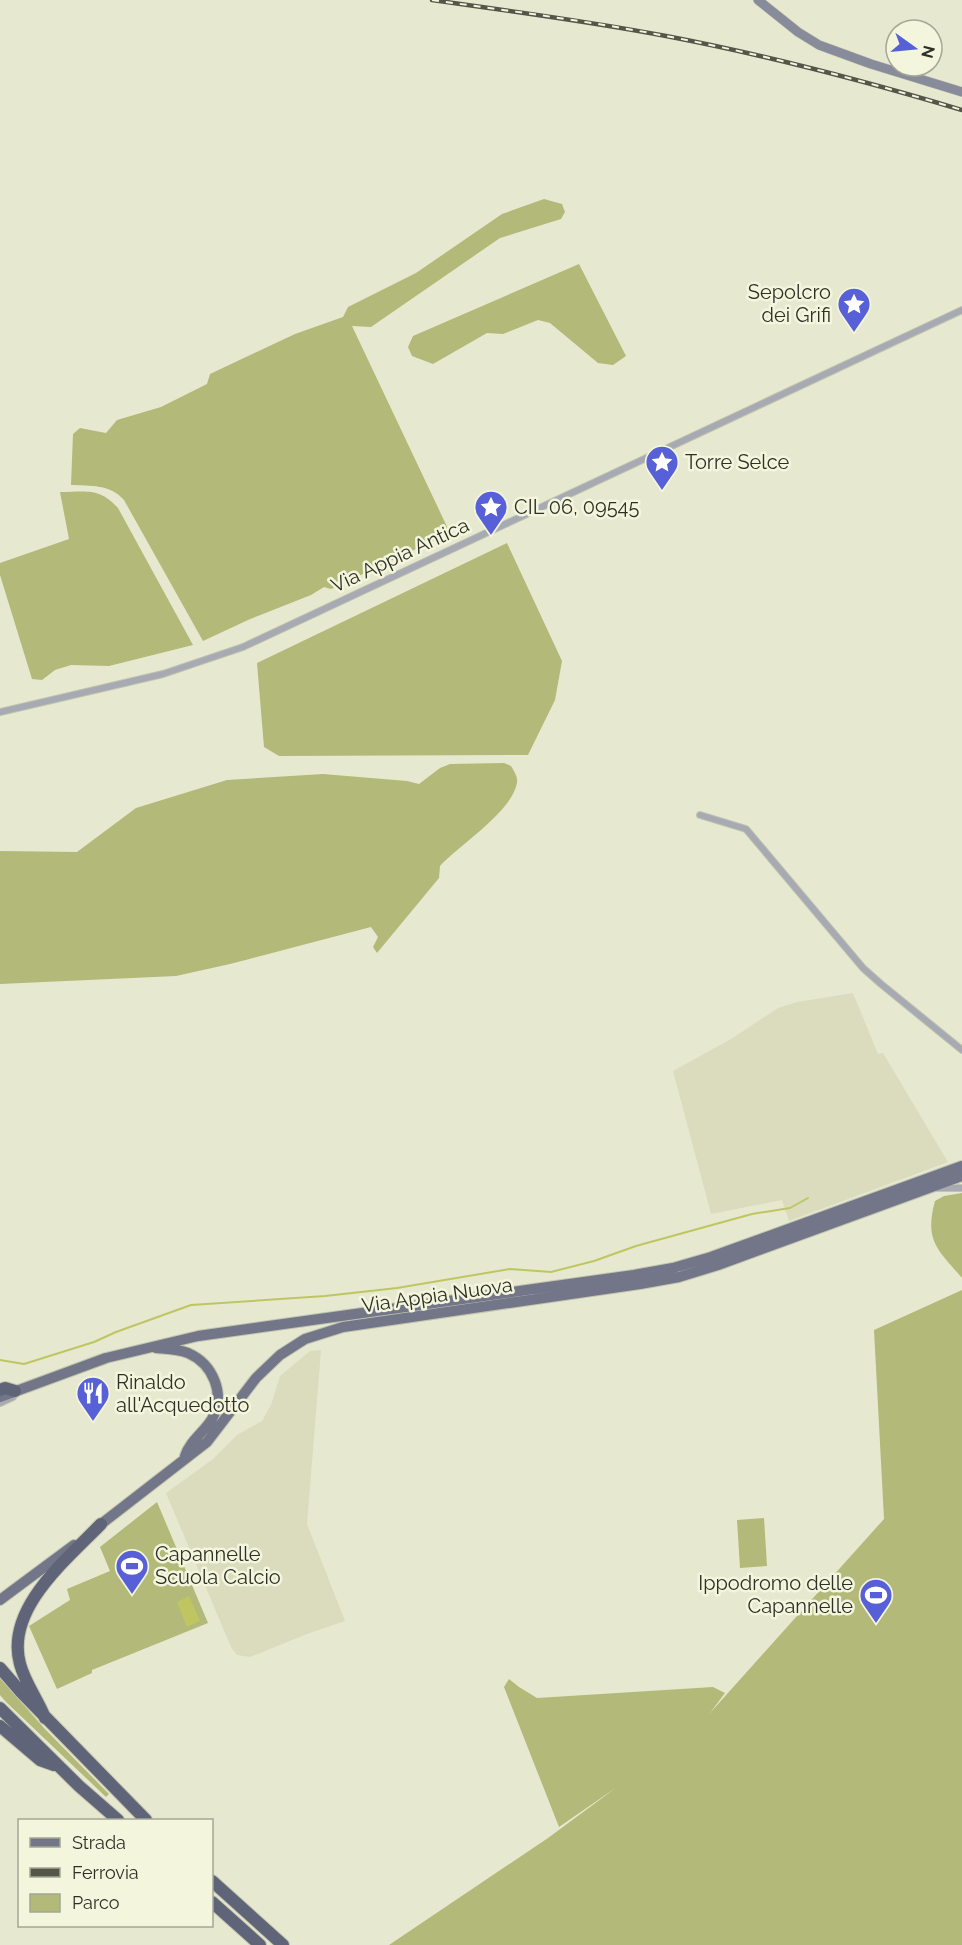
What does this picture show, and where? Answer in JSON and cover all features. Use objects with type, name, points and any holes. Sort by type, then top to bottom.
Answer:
[{"type":"highway","points":[[0,1390],[5,1388],[15,1391]]},
{"type":"highway","points":[[45,1718],[20,1665],[17,1647],[19,1627],[36,1595],[101,1524]]},
{"type":"highway","points":[[0,1668],[45,1718],[144,1819]]},
{"type":"highway","points":[[0,1708],[116,1819]]},
{"type":"highway","points":[[0,1726],[40,1760],[60,1767]]},
{"type":"highway","points":[[213,1882],[283,1945]]},
{"type":"highway","points":[[213,1903],[260,1945]]},
{"type":"main road","name":"Via Appia Nuova","points":[[0,1397],[105,1358],[213,1333],[666,1270],[711,1257],[962,1166]]},
{"type":"main road","name":"Via Appia Nuova","points":[[0,1600],[207,1442],[271,1362],[297,1343],[319,1333],[343,1327],[679,1277],[735,1260],[962,1176]]},
{"type":"main road","points":[[144,1348],[177,1350],[190,1354],[205,1365],[214,1379],[218,1395],[216,1411],[204,1431],[187,1450],[184,1459]]},
{"type":"street","points":[[758,0],[798,32],[819,45],[871,64],[962,92]]},
{"type":"street","name":"Via Appia Antica","points":[[0,712],[163,674],[243,647],[962,310]]},
{"type":"street","points":[[700,815],[746,829],[873,978],[962,1050]]},
{"type":"street","points":[[933,1188],[962,1188]]},
{"type":"street","name":"Via Appia Nuova","points":[[0,1403],[45,1380]]},
{"type":"shaded area","points":[[853,993],[878,1054],[883,1053],[948,1162],[789,1221],[782,1200],[711,1214],[673,1071],[731,1039],[778,1008],[797,1002]]},
{"type":"shaded area","points":[[321,1350],[307,1524],[345,1621],[250,1657],[237,1655],[231,1647],[166,1493],[213,1459],[237,1435],[262,1421],[271,1405],[280,1376],[310,1351]]},
{"type":"shaded area","points":[[189,1596],[200,1621],[187,1627],[177,1602]]},
{"type":"green space","points":[[544,199],[562,204],[565,212],[561,219],[500,238],[371,327],[352,326],[450,533],[331,589],[324,587],[311,595],[203,641],[124,500],[106,488],[71,485],[73,434],[80,428],[106,433],[117,420],[161,407],[207,384],[210,374],[295,334],[343,317],[348,307],[416,273],[502,214]]},
{"type":"green space","points":[[579,264],[626,356],[613,365],[598,363],[550,323],[538,320],[503,334],[487,333],[433,364],[412,356],[408,347],[413,336]]},
{"type":"green space","points":[[60,492],[92,492],[105,497],[118,508],[193,645],[109,666],[71,665],[55,670],[42,680],[32,679],[0,575],[0,563],[69,539]]},
{"type":"green space","points":[[507,543],[562,661],[555,700],[528,755],[279,756],[264,747],[257,663]]},
{"type":"green space","points":[[504,763],[511,766],[517,783],[505,806],[484,828],[440,866],[439,878],[377,953],[373,947],[378,937],[371,927],[176,976],[0,984],[0,851],[77,852],[136,808],[227,780],[323,774],[419,784],[440,768],[450,764]]},
{"type":"green space","points":[[962,1193],[962,1278],[935,1244],[931,1226],[935,1201],[944,1196]]},
{"type":"green space","name":"Ippodromo delle Capannelle","points":[[962,1290],[962,1945],[389,1945],[548,1838],[617,1787],[559,1827],[504,1687],[509,1679],[537,1698],[713,1687],[725,1693],[710,1713],[884,1519],[874,1330]]},
{"type":"green space","name":"Capannelle Scuola Calcio","points":[[157,1502],[208,1623],[92,1670],[92,1673],[57,1689],[29,1626],[70,1600],[67,1589],[110,1571],[100,1547]]},
{"type":"green space","points":[[764,1518],[767,1566],[740,1568],[737,1520]]},
{"type":"green space","points":[[0,1678],[44,1728],[109,1794],[106,1797],[6,1702],[0,1695]]},
{"type":"waterway","points":[[0,1360],[24,1364],[94,1342],[191,1305],[325,1296],[397,1288],[510,1269],[551,1272],[752,1214],[790,1208],[808,1198]]},
{"type":"railway","points":[[432,0],[549,16],[703,43],[815,69],[962,110]]},
{"type":"place","name":"Sepolcro dei Grifi","points":[[854,333]]},
{"type":"place","name":"Torre Selce","points":[[662,491]]},
{"type":"place","name":"CIL 06, 09545","points":[[491,536]]},
{"type":"place","name":"Rinaldo all'Acquedotto","points":[[93,1422]]},
{"type":"place","name":"Capannelle Scuola Calcio","points":[[132,1595]]},
{"type":"place","name":"Ippodromo delle Capannelle","points":[[876,1624]]}]
